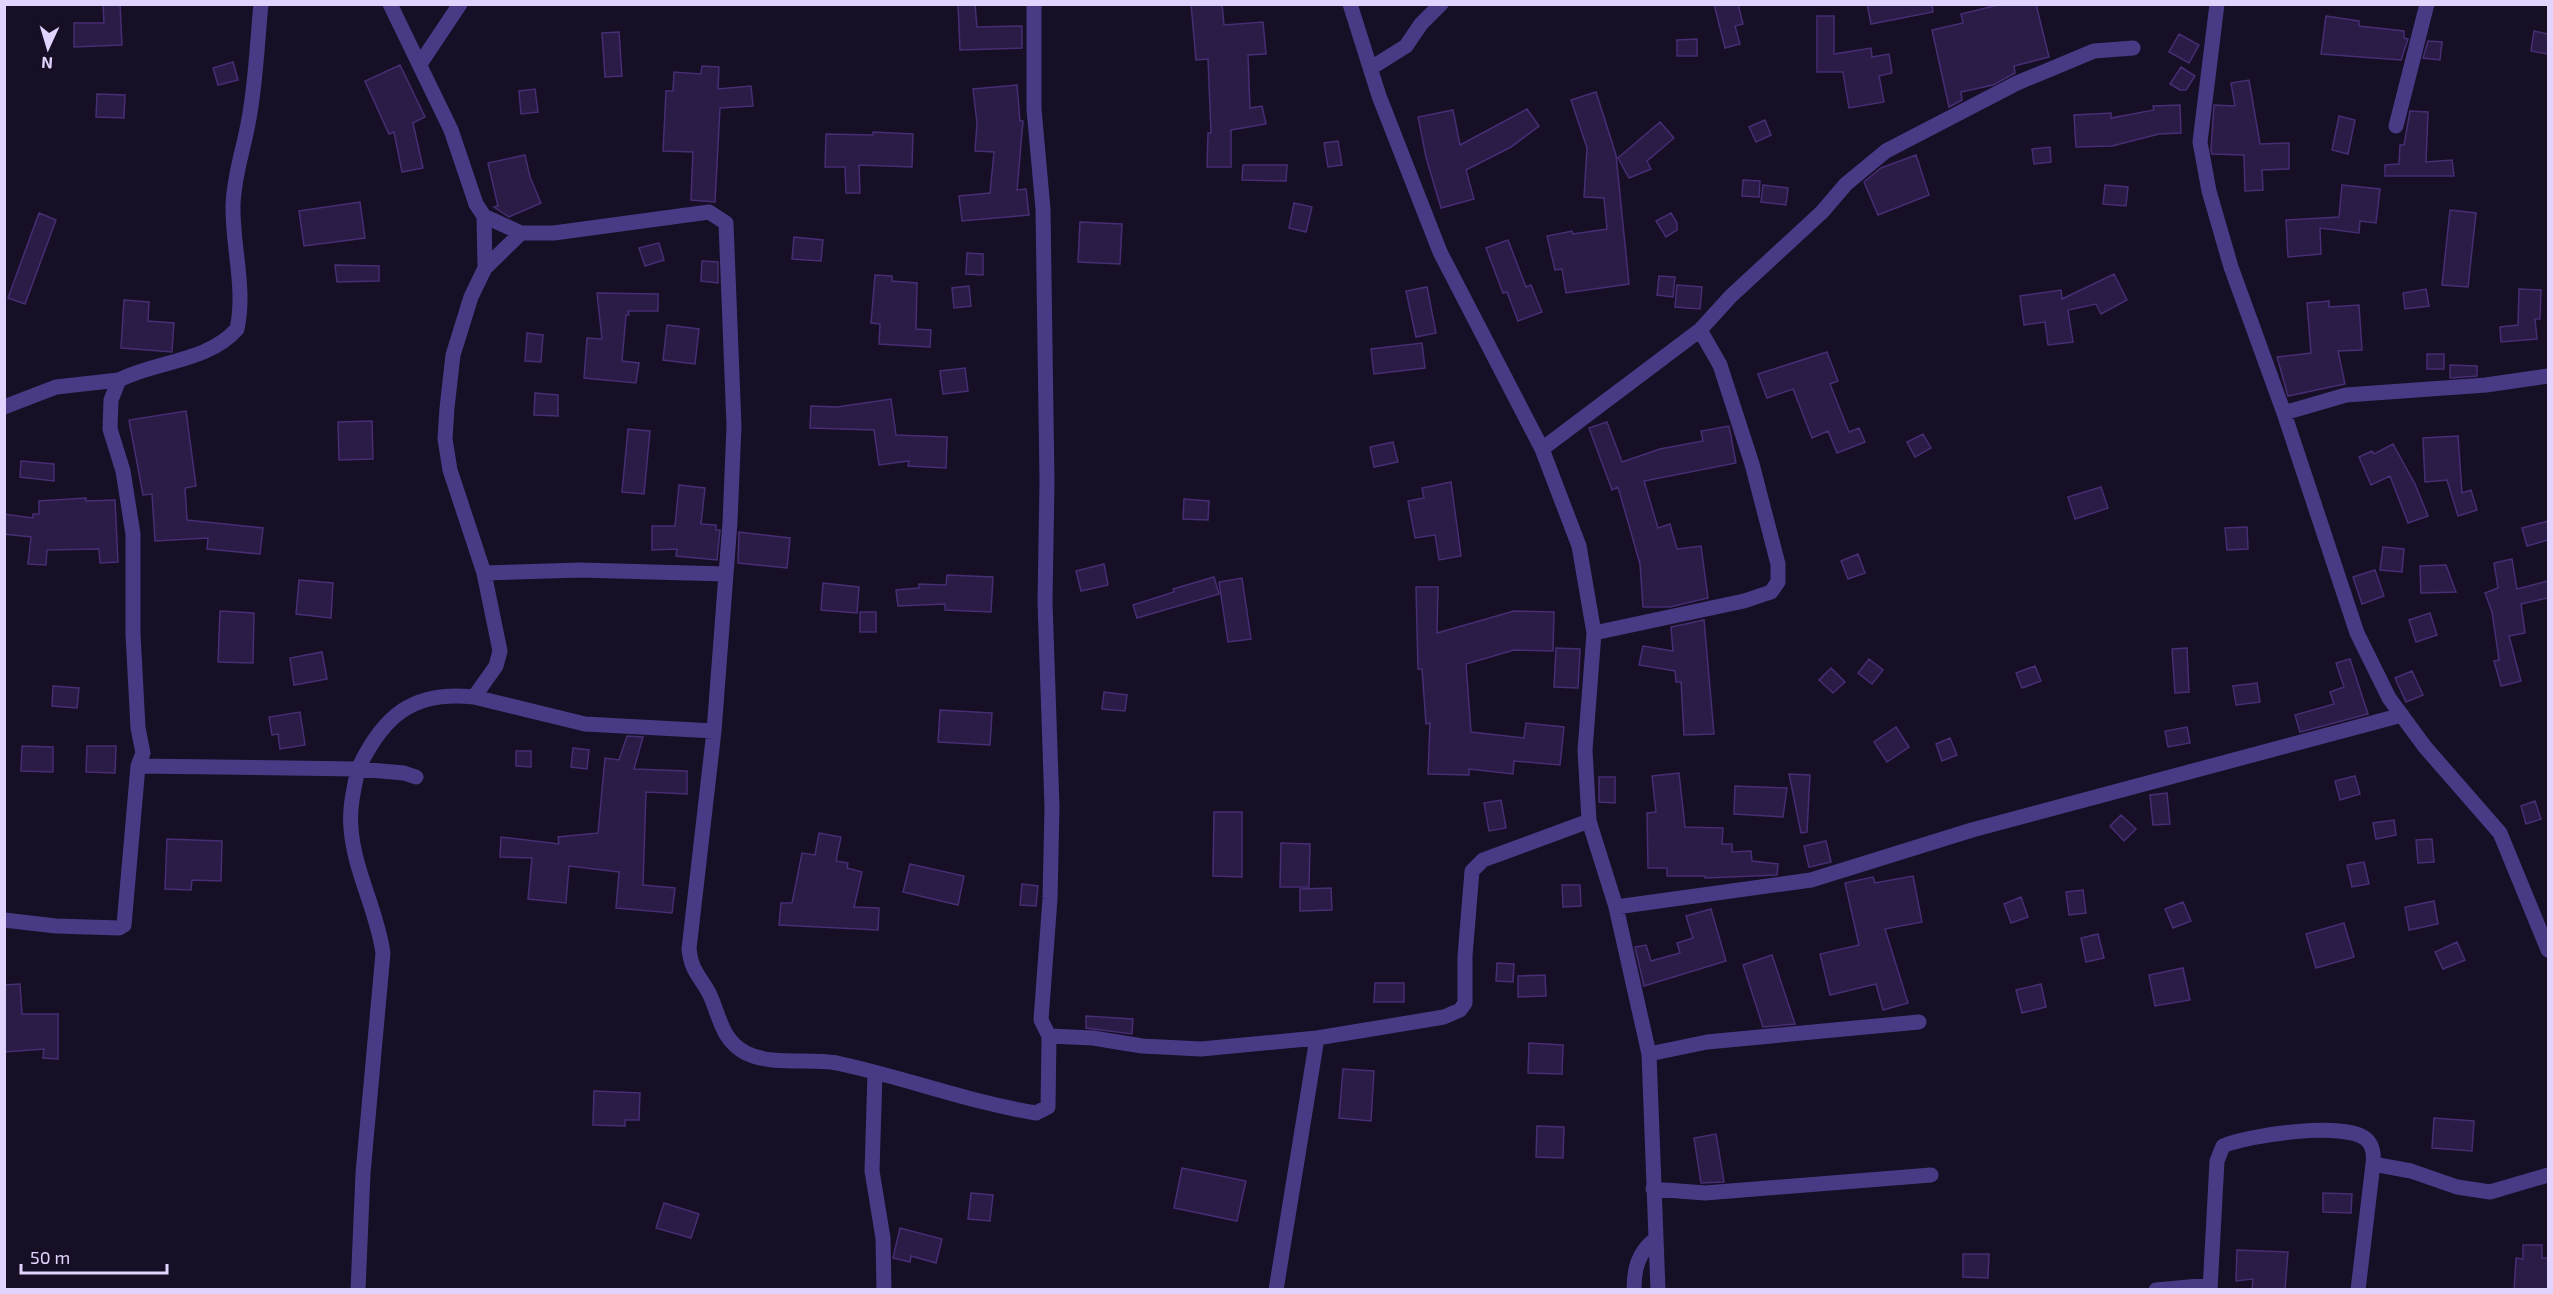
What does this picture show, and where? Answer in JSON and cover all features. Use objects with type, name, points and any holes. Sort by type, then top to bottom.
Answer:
[{"type":"street","points":[[4,407],[56,387],[119,380],[134,373],[192,356],[219,344],[237,329],[240,297],[233,205],[237,162],[248,125],[255,77],[261,4]]},
{"type":"street","points":[[390,4],[451,130],[476,204],[484,216],[521,233],[554,233],[615,227],[685,213],[709,212],[726,223],[734,426],[714,731],[689,949],[691,966],[708,993],[726,1036],[748,1054],[765,1058],[835,1063],[1035,1113],[1048,1107],[1049,1036],[1041,1020],[1050,899],[1052,807],[1046,602],[1047,482],[1043,209],[1034,109],[1034,4]]},
{"type":"street","points":[[420,64],[460,4]]},
{"type":"street","points":[[1350,4],[1371,68],[1440,252],[1542,449],[1579,546],[1594,633],[1585,750],[1589,821],[1616,907],[1649,1054],[1654,1240],[1658,1290]]},
{"type":"street","points":[[1371,68],[1406,46],[1421,24],[1441,4]]},
{"type":"street","points":[[2217,4],[2200,142],[2209,191],[2231,267],[2284,413],[2357,633],[2389,698],[2425,747],[2500,833],[2548,950]]},
{"type":"street","points":[[2396,126],[2427,4]]},
{"type":"street","points":[[1542,449],[1700,330],[1731,296],[1822,212],[1846,184],[1886,151],[2017,83],[2094,51],[2133,48]]},
{"type":"street","points":[[484,216],[485,268]]},
{"type":"street","points":[[474,698],[496,666],[500,651],[484,573],[450,470],[445,439],[453,355],[462,320],[485,268],[521,233]]},
{"type":"street","points":[[1594,633],[1744,601],[1771,592],[1778,582],[1778,564],[1752,464],[1720,365],[1700,330]]},
{"type":"street","points":[[2284,413],[2346,395],[2486,385],[2548,376]]},
{"type":"street","points":[[4,920],[56,926],[119,928],[124,925],[138,766],[143,753],[138,728],[133,633],[133,534],[123,471],[110,429],[111,400],[119,380]]},
{"type":"street","points":[[484,573],[580,570],[725,574]]},
{"type":"street","points":[[357,1290],[363,1173],[383,953],[380,925],[357,862],[351,829],[350,806],[358,769],[384,725],[406,707],[427,698],[455,695],[585,724],[714,731]]},
{"type":"street","points":[[1616,907],[1811,880],[1995,823],[2402,716]]},
{"type":"street","points":[[138,766],[358,769],[404,772],[416,777]]},
{"type":"street","points":[[1049,1036],[1093,1038],[1142,1046],[1201,1049],[1317,1038],[1444,1017],[1460,1010],[1465,1003],[1467,910],[1472,871],[1483,860],[1589,821]]},
{"type":"street","points":[[1649,1054],[1707,1042],[1919,1022]]},
{"type":"street","points":[[1276,1290],[1317,1038]]},
{"type":"street","points":[[875,1073],[872,1172],[883,1238],[885,1290]]},
{"type":"street","points":[[2156,1290],[2210,1287],[2217,1161],[2223,1146],[2267,1134],[2341,1131],[2368,1140],[2374,1155],[2358,1290]]},
{"type":"street","points":[[2373,1164],[2411,1171],[2457,1187],[2490,1192],[2548,1175]]},
{"type":"street","points":[[1653,1190],[1705,1193],[1931,1175]]},
{"type":"street","points":[[1634,1290],[1634,1274],[1638,1258],[1654,1240]]},
{"type":"building","points":[[103,4],[120,4],[122,45],[74,47],[74,23],[104,23]]},
{"type":"building","points":[[958,4],[975,4],[977,27],[1022,26],[1022,48],[960,50]]},
{"type":"building","points":[[1191,4],[1222,4],[1224,25],[1263,22],[1266,54],[1248,55],[1250,108],[1262,106],[1266,124],[1231,130],[1231,167],[1207,167],[1208,133],[1211,133],[1208,59],[1196,60]]},
{"type":"building","points":[[1714,4],[1738,4],[1743,24],[1735,26],[1740,44],[1725,48]]},
{"type":"building","points":[[1867,4],[1932,4],[1933,12],[1871,24]]},
{"type":"building","points":[[2002,4],[2036,4],[2049,57],[2014,66],[2015,73],[1993,85],[1961,92],[1962,100],[1949,107],[1932,30],[1963,23],[1961,14]]},
{"type":"building","points":[[1817,16],[1834,16],[1834,54],[1871,48],[1872,57],[1889,54],[1892,73],[1879,76],[1884,102],[1849,108],[1843,72],[1817,72]]},
{"type":"building","points":[[2326,16],[2359,21],[2359,26],[2404,31],[2404,38],[2408,39],[2401,60],[2321,54]]},
{"type":"building","points":[[2534,31],[2548,34],[2548,54],[2531,51]]},
{"type":"building","points":[[619,32],[622,76],[605,77],[602,33]]},
{"type":"building","points":[[2179,34],[2199,45],[2189,63],[2169,52]]},
{"type":"building","points":[[1697,39],[1697,56],[1677,56],[1677,40]]},
{"type":"building","points":[[2428,41],[2442,42],[2440,60],[2423,58]]},
{"type":"building","points":[[233,62],[238,80],[218,85],[213,68]]},
{"type":"building","points":[[400,65],[425,117],[413,123],[423,168],[402,172],[394,132],[389,134],[365,81]]},
{"type":"building","points":[[702,66],[719,67],[718,89],[751,86],[753,106],[720,108],[715,202],[691,200],[693,152],[663,151],[666,91],[673,91],[674,72],[701,74]]},
{"type":"building","points":[[2181,67],[2195,76],[2186,90],[2180,90],[2170,84]]},
{"type":"building","points":[[2249,80],[2260,144],[2289,143],[2289,169],[2262,170],[2263,190],[2245,191],[2244,155],[2212,154],[2211,150],[2214,105],[2235,106],[2231,83]]},
{"type":"building","points":[[1017,85],[1020,121],[1023,121],[1017,190],[1026,189],[1029,215],[962,221],[959,196],[990,193],[994,152],[975,151],[977,123],[973,89]]},
{"type":"building","points":[[535,89],[538,112],[521,114],[519,91]]},
{"type":"building","points":[[1596,92],[1616,155],[1629,284],[1566,293],[1562,269],[1555,270],[1547,236],[1572,231],[1573,234],[1607,229],[1604,198],[1584,197],[1587,148],[1571,100]]},
{"type":"building","points":[[97,94],[125,95],[124,118],[96,117]]},
{"type":"building","points":[[2180,105],[2181,133],[2159,134],[2112,146],[2076,147],[2074,115],[2111,113],[2111,118],[2154,110],[2153,106]]},
{"type":"building","points":[[1527,109],[1539,126],[1511,147],[1466,170],[1474,199],[1441,208],[1426,157],[1418,117],[1453,110],[1460,145]]},
{"type":"building","points":[[2410,111],[2428,112],[2426,162],[2452,160],[2454,176],[2385,176],[2385,165],[2399,164],[2400,145],[2404,145]]},
{"type":"building","points":[[2339,116],[2355,120],[2348,154],[2332,150]]},
{"type":"building","points":[[1765,120],[1771,135],[1756,142],[1749,127]]},
{"type":"building","points":[[1660,122],[1674,138],[1647,161],[1651,169],[1629,178],[1618,158]]},
{"type":"building","points":[[873,132],[913,134],[912,167],[859,165],[860,193],[846,193],[845,167],[825,167],[826,134],[873,135]]},
{"type":"building","points":[[1338,141],[1342,165],[1328,167],[1324,143]]},
{"type":"building","points":[[2050,147],[2051,162],[2034,164],[2032,149]]},
{"type":"building","points":[[525,155],[530,177],[541,203],[509,217],[494,207],[498,206],[488,163]]},
{"type":"building","points":[[1916,155],[1929,195],[1878,215],[1864,182],[1881,168]]},
{"type":"building","points":[[1243,165],[1287,165],[1286,181],[1242,180]]},
{"type":"building","points":[[1743,180],[1760,181],[1759,197],[1742,196]]},
{"type":"building","points":[[1763,185],[1788,188],[1786,205],[1761,202]]},
{"type":"building","points":[[2105,185],[2128,187],[2126,206],[2103,204]]},
{"type":"building","points":[[2342,185],[2380,189],[2376,223],[2360,221],[2359,233],[2320,228],[2321,254],[2288,257],[2286,220],[2339,217]]},
{"type":"building","points":[[360,202],[365,238],[304,246],[299,211]]},
{"type":"building","points":[[1294,203],[1312,207],[1306,232],[1289,228]]},
{"type":"building","points":[[2450,210],[2476,213],[2468,287],[2442,285]]},
{"type":"building","points":[[39,213],[56,220],[25,304],[8,298]]},
{"type":"building","points":[[1671,213],[1677,223],[1677,230],[1666,237],[1656,221]]},
{"type":"building","points":[[1080,222],[1122,224],[1120,264],[1078,262]]},
{"type":"building","points":[[794,237],[823,240],[821,261],[792,259]]},
{"type":"building","points":[[1508,240],[1526,287],[1531,285],[1542,312],[1518,321],[1507,292],[1503,293],[1486,248]]},
{"type":"building","points":[[659,243],[664,260],[645,266],[639,248]]},
{"type":"building","points":[[967,253],[983,254],[983,275],[966,274]]},
{"type":"building","points":[[702,261],[718,262],[718,283],[701,281]]},
{"type":"building","points":[[335,265],[379,266],[379,281],[337,282]]},
{"type":"building","points":[[2114,274],[2127,300],[2101,314],[2096,304],[2068,310],[2073,342],[2048,345],[2045,322],[2024,325],[2020,296],[2061,290],[2062,299]]},
{"type":"building","points":[[875,275],[892,276],[892,281],[917,283],[916,329],[931,330],[930,347],[879,344],[880,324],[871,323]]},
{"type":"building","points":[[1659,276],[1675,277],[1673,297],[1657,295]]},
{"type":"building","points":[[1677,285],[1702,287],[1700,309],[1675,307]]},
{"type":"building","points":[[969,286],[971,306],[954,308],[952,288]]},
{"type":"building","points":[[1427,287],[1436,333],[1416,337],[1406,291]]},
{"type":"building","points":[[2426,289],[2429,306],[2405,309],[2403,293]]},
{"type":"building","points":[[2519,289],[2541,290],[2540,319],[2535,319],[2537,339],[2501,342],[2500,327],[2518,325]]},
{"type":"building","points":[[597,293],[658,294],[658,311],[628,311],[629,315],[626,315],[622,361],[639,363],[636,383],[584,378],[587,338],[602,339]]},
{"type":"building","points":[[124,300],[149,302],[148,321],[174,323],[172,352],[121,348]]},
{"type":"building","points":[[2329,301],[2329,307],[2359,305],[2362,350],[2338,351],[2345,384],[2288,396],[2277,357],[2311,353],[2307,303]]},
{"type":"building","points":[[667,325],[699,329],[695,364],[663,360]]},
{"type":"building","points":[[527,333],[543,335],[541,362],[525,361]]},
{"type":"building","points":[[1422,343],[1425,368],[1374,374],[1371,349]]},
{"type":"building","points":[[1827,352],[1838,381],[1830,384],[1849,432],[1859,428],[1865,442],[1837,453],[1828,431],[1812,438],[1793,389],[1767,398],[1758,374]]},
{"type":"building","points":[[2427,354],[2444,354],[2444,369],[2427,369]]},
{"type":"building","points":[[2450,365],[2477,366],[2477,376],[2450,378]]},
{"type":"building","points":[[965,368],[968,391],[943,394],[940,371]]},
{"type":"building","points":[[535,393],[558,395],[558,416],[534,415]]},
{"type":"building","points":[[891,399],[896,435],[947,437],[946,468],[908,466],[909,461],[879,465],[874,430],[810,428],[811,406],[837,407]]},
{"type":"building","points":[[186,411],[196,486],[185,488],[187,520],[263,528],[260,554],[207,549],[208,538],[155,541],[152,494],[143,495],[129,420]]},
{"type":"building","points":[[372,421],[373,459],[339,460],[338,422]]},
{"type":"building","points":[[1607,422],[1622,462],[1660,449],[1703,441],[1701,431],[1729,426],[1736,463],[1644,481],[1658,528],[1670,524],[1677,549],[1701,546],[1708,598],[1670,607],[1643,607],[1640,564],[1618,487],[1612,490],[1589,428]]},
{"type":"building","points":[[628,429],[650,431],[644,494],[622,492]]},
{"type":"building","points":[[1923,434],[1931,448],[1915,457],[1907,442]]},
{"type":"building","points":[[2458,436],[2462,493],[2471,490],[2477,510],[2458,516],[2447,480],[2425,482],[2423,438]]},
{"type":"building","points":[[1393,442],[1398,462],[1374,467],[1370,447]]},
{"type":"building","points":[[2393,444],[2415,484],[2428,516],[2408,523],[2390,476],[2371,485],[2359,457],[2372,451],[2374,454]]},
{"type":"building","points":[[21,461],[54,464],[54,481],[20,477]]},
{"type":"building","points":[[1451,482],[1461,556],[1439,560],[1435,535],[1415,538],[1408,501],[1424,498],[1422,488]]},
{"type":"building","points":[[679,485],[705,488],[701,524],[716,525],[716,530],[720,530],[717,560],[676,556],[677,549],[652,550],[652,526],[675,526]]},
{"type":"building","points":[[2101,487],[2108,508],[2075,519],[2068,497]]},
{"type":"building","points":[[86,498],[86,501],[115,500],[118,562],[100,563],[99,549],[47,550],[46,565],[28,564],[31,537],[4,534],[4,514],[33,518],[33,514],[39,514],[39,501]]},
{"type":"building","points":[[1184,499],[1209,501],[1208,520],[1183,519]]},
{"type":"building","points":[[2548,521],[2548,540],[2527,546],[2522,528]]},
{"type":"building","points":[[2247,527],[2248,549],[2227,550],[2225,528]]},
{"type":"building","points":[[739,532],[790,538],[787,568],[738,563]]},
{"type":"building","points":[[2383,547],[2404,549],[2402,572],[2380,570]]},
{"type":"building","points":[[1858,554],[1865,573],[1848,579],[1841,561]]},
{"type":"building","points":[[2512,559],[2517,589],[2548,581],[2548,598],[2521,604],[2525,633],[2509,636],[2521,681],[2501,686],[2494,661],[2499,660],[2492,612],[2485,593],[2498,588],[2494,563]]},
{"type":"building","points":[[1104,564],[1108,585],[1081,591],[1076,571]]},
{"type":"building","points":[[2446,565],[2456,592],[2421,593],[2420,566]]},
{"type":"building","points":[[2375,570],[2384,596],[2362,604],[2353,577]]},
{"type":"building","points":[[947,575],[993,577],[991,612],[945,610],[945,604],[898,606],[896,590],[919,588],[919,584],[946,585]]},
{"type":"building","points":[[1214,577],[1219,594],[1137,618],[1133,605],[1174,592],[1173,589]]},
{"type":"building","points":[[1242,578],[1251,639],[1228,642],[1219,582]]},
{"type":"building","points":[[299,580],[333,583],[331,618],[296,614]]},
{"type":"building","points":[[823,583],[859,587],[857,613],[821,610]]},
{"type":"building","points":[[1416,587],[1438,587],[1437,633],[1514,611],[1554,612],[1553,651],[1514,650],[1466,664],[1471,732],[1524,738],[1526,723],[1564,727],[1560,765],[1514,761],[1513,774],[1469,769],[1469,775],[1428,774],[1430,723],[1426,724],[1422,669],[1418,669]]},
{"type":"building","points":[[220,611],[254,613],[253,663],[218,662]]},
{"type":"building","points":[[860,612],[876,612],[876,632],[860,632]]},
{"type":"building","points":[[2430,613],[2437,635],[2416,642],[2409,620]]},
{"type":"building","points":[[1704,620],[1714,734],[1684,735],[1681,682],[1676,682],[1675,671],[1639,665],[1643,646],[1673,651],[1671,627]]},
{"type":"building","points":[[1556,648],[1580,649],[1578,688],[1554,687]]},
{"type":"building","points":[[2187,648],[2189,692],[2175,693],[2172,649]]},
{"type":"building","points":[[322,652],[327,679],[294,685],[290,658]]},
{"type":"building","points":[[1869,659],[1883,670],[1872,684],[1858,673]]},
{"type":"building","points":[[2350,659],[2368,714],[2300,732],[2295,715],[2334,704],[2330,692],[2344,687],[2336,663]]},
{"type":"building","points":[[2035,666],[2041,681],[2022,688],[2016,673]]},
{"type":"building","points":[[1831,668],[1845,682],[1833,693],[1819,680]]},
{"type":"building","points":[[2412,671],[2423,695],[2406,702],[2395,678]]},
{"type":"building","points":[[2257,683],[2260,702],[2236,705],[2233,686]]},
{"type":"building","points":[[53,686],[79,688],[77,708],[52,706]]},
{"type":"building","points":[[1104,692],[1127,695],[1125,711],[1102,709]]},
{"type":"building","points":[[940,710],[992,713],[990,745],[938,742]]},
{"type":"building","points":[[300,712],[305,745],[280,749],[278,734],[272,735],[269,717]]},
{"type":"building","points":[[1896,727],[1909,747],[1887,762],[1874,742]]},
{"type":"building","points":[[2187,727],[2190,743],[2168,747],[2165,731]]},
{"type":"building","points":[[627,736],[643,737],[634,769],[687,771],[687,794],[646,792],[643,885],[675,888],[672,913],[616,908],[619,872],[569,866],[566,903],[528,899],[532,858],[500,857],[501,837],[559,844],[558,837],[598,833],[605,758],[619,760]]},
{"type":"building","points":[[1950,738],[1957,755],[1942,761],[1936,744]]},
{"type":"building","points":[[22,746],[53,747],[53,772],[21,771]]},
{"type":"building","points":[[87,746],[116,746],[115,773],[86,772]]},
{"type":"building","points":[[573,748],[589,750],[587,769],[571,767]]},
{"type":"building","points":[[516,751],[531,751],[531,767],[516,766]]},
{"type":"building","points":[[1679,773],[1685,827],[1723,828],[1722,844],[1732,844],[1732,852],[1751,851],[1752,861],[1778,864],[1777,875],[1705,878],[1705,876],[1667,876],[1667,868],[1648,868],[1647,813],[1656,812],[1652,776]]},
{"type":"building","points":[[1789,774],[1810,775],[1807,832],[1801,833]]},
{"type":"building","points":[[2355,776],[2360,794],[2340,800],[2335,781]]},
{"type":"building","points":[[1599,777],[1615,777],[1615,803],[1599,802]]},
{"type":"building","points":[[1735,786],[1787,788],[1783,817],[1734,814]]},
{"type":"building","points":[[2167,793],[2170,824],[2153,825],[2150,795]]},
{"type":"building","points":[[1501,800],[1506,828],[1489,831],[1484,803]]},
{"type":"building","points":[[2535,801],[2541,819],[2526,824],[2521,806]]},
{"type":"building","points":[[1214,812],[1242,812],[1242,877],[1213,876]]},
{"type":"building","points":[[2121,815],[2136,829],[2124,841],[2110,826]]},
{"type":"building","points":[[2394,820],[2396,835],[2376,839],[2373,823]]},
{"type":"building","points":[[819,833],[841,837],[836,861],[848,863],[847,868],[862,872],[854,907],[879,908],[878,930],[779,925],[781,903],[792,903],[802,853],[815,855]]},
{"type":"building","points":[[167,839],[222,841],[221,881],[192,880],[191,890],[165,889]]},
{"type":"building","points":[[2432,839],[2434,862],[2418,863],[2416,840]]},
{"type":"building","points":[[1826,841],[1831,862],[1809,867],[1804,846]]},
{"type":"building","points":[[1281,843],[1310,844],[1309,887],[1280,887]]},
{"type":"building","points":[[2364,862],[2369,884],[2352,887],[2347,865]]},
{"type":"building","points":[[910,864],[964,876],[958,905],[903,892]]},
{"type":"building","points":[[1913,876],[1922,922],[1885,929],[1908,1003],[1883,1010],[1876,984],[1830,995],[1820,954],[1859,945],[1845,883],[1873,877],[1875,883]]},
{"type":"building","points":[[1022,884],[1038,886],[1036,906],[1020,905]]},
{"type":"building","points":[[1562,885],[1580,885],[1581,906],[1563,907]]},
{"type":"building","points":[[1331,888],[1332,910],[1300,911],[1300,889]]},
{"type":"building","points":[[2083,890],[2086,913],[2069,915],[2066,892]]},
{"type":"building","points":[[2021,897],[2028,917],[2011,923],[2004,904]]},
{"type":"building","points":[[2434,901],[2438,924],[2409,930],[2405,907]]},
{"type":"building","points":[[2183,902],[2191,921],[2173,928],[2165,909]]},
{"type":"building","points":[[1711,909],[1726,961],[1644,986],[1635,947],[1646,945],[1651,961],[1680,953],[1677,943],[1693,938],[1686,916]]},
{"type":"building","points":[[2344,923],[2354,957],[2316,968],[2306,934]]},
{"type":"building","points":[[2098,934],[2104,958],[2086,962],[2081,938]]},
{"type":"building","points":[[2457,942],[2465,960],[2443,969],[2435,952]]},
{"type":"building","points":[[1772,955],[1795,1024],[1763,1027],[1743,965]]},
{"type":"building","points":[[1497,963],[1514,964],[1513,982],[1496,981]]},
{"type":"building","points":[[2183,968],[2190,1000],[2155,1006],[2149,975]]},
{"type":"building","points":[[1545,975],[1546,996],[1518,997],[1518,976]]},
{"type":"building","points":[[1375,983],[1404,983],[1404,1002],[1374,1002]]},
{"type":"building","points":[[20,984],[22,1014],[58,1014],[58,1059],[43,1058],[44,1049],[4,1052],[4,985]]},
{"type":"building","points":[[2041,984],[2046,1007],[2022,1013],[2016,990]]},
{"type":"building","points":[[1086,1016],[1133,1019],[1132,1034],[1086,1028]]},
{"type":"building","points":[[1529,1043],[1563,1045],[1562,1074],[1528,1073]]},
{"type":"building","points":[[1343,1069],[1374,1071],[1371,1121],[1339,1118]]},
{"type":"building","points":[[594,1091],[640,1093],[639,1120],[625,1120],[625,1126],[593,1125]]},
{"type":"building","points":[[2434,1118],[2474,1121],[2472,1151],[2432,1148]]},
{"type":"building","points":[[1537,1126],[1564,1127],[1563,1158],[1536,1157]]},
{"type":"building","points":[[1716,1134],[1724,1182],[1701,1183],[1694,1138]]},
{"type":"building","points":[[1182,1168],[1246,1181],[1237,1221],[1174,1208]]},
{"type":"building","points":[[971,1193],[993,1195],[990,1221],[968,1219]]},
{"type":"building","points":[[2323,1193],[2352,1194],[2351,1213],[2323,1212]]},
{"type":"building","points":[[664,1203],[699,1214],[691,1238],[656,1228]]},
{"type":"building","points":[[900,1228],[942,1239],[936,1263],[911,1256],[910,1262],[893,1258]]},
{"type":"building","points":[[2523,1245],[2542,1245],[2542,1258],[2548,1258],[2548,1290],[2514,1290],[2516,1258],[2523,1259]]},
{"type":"building","points":[[2237,1250],[2288,1252],[2285,1290],[2252,1290],[2253,1279],[2236,1281]]},
{"type":"building","points":[[1963,1254],[1989,1254],[1988,1278],[1963,1277]]}]
